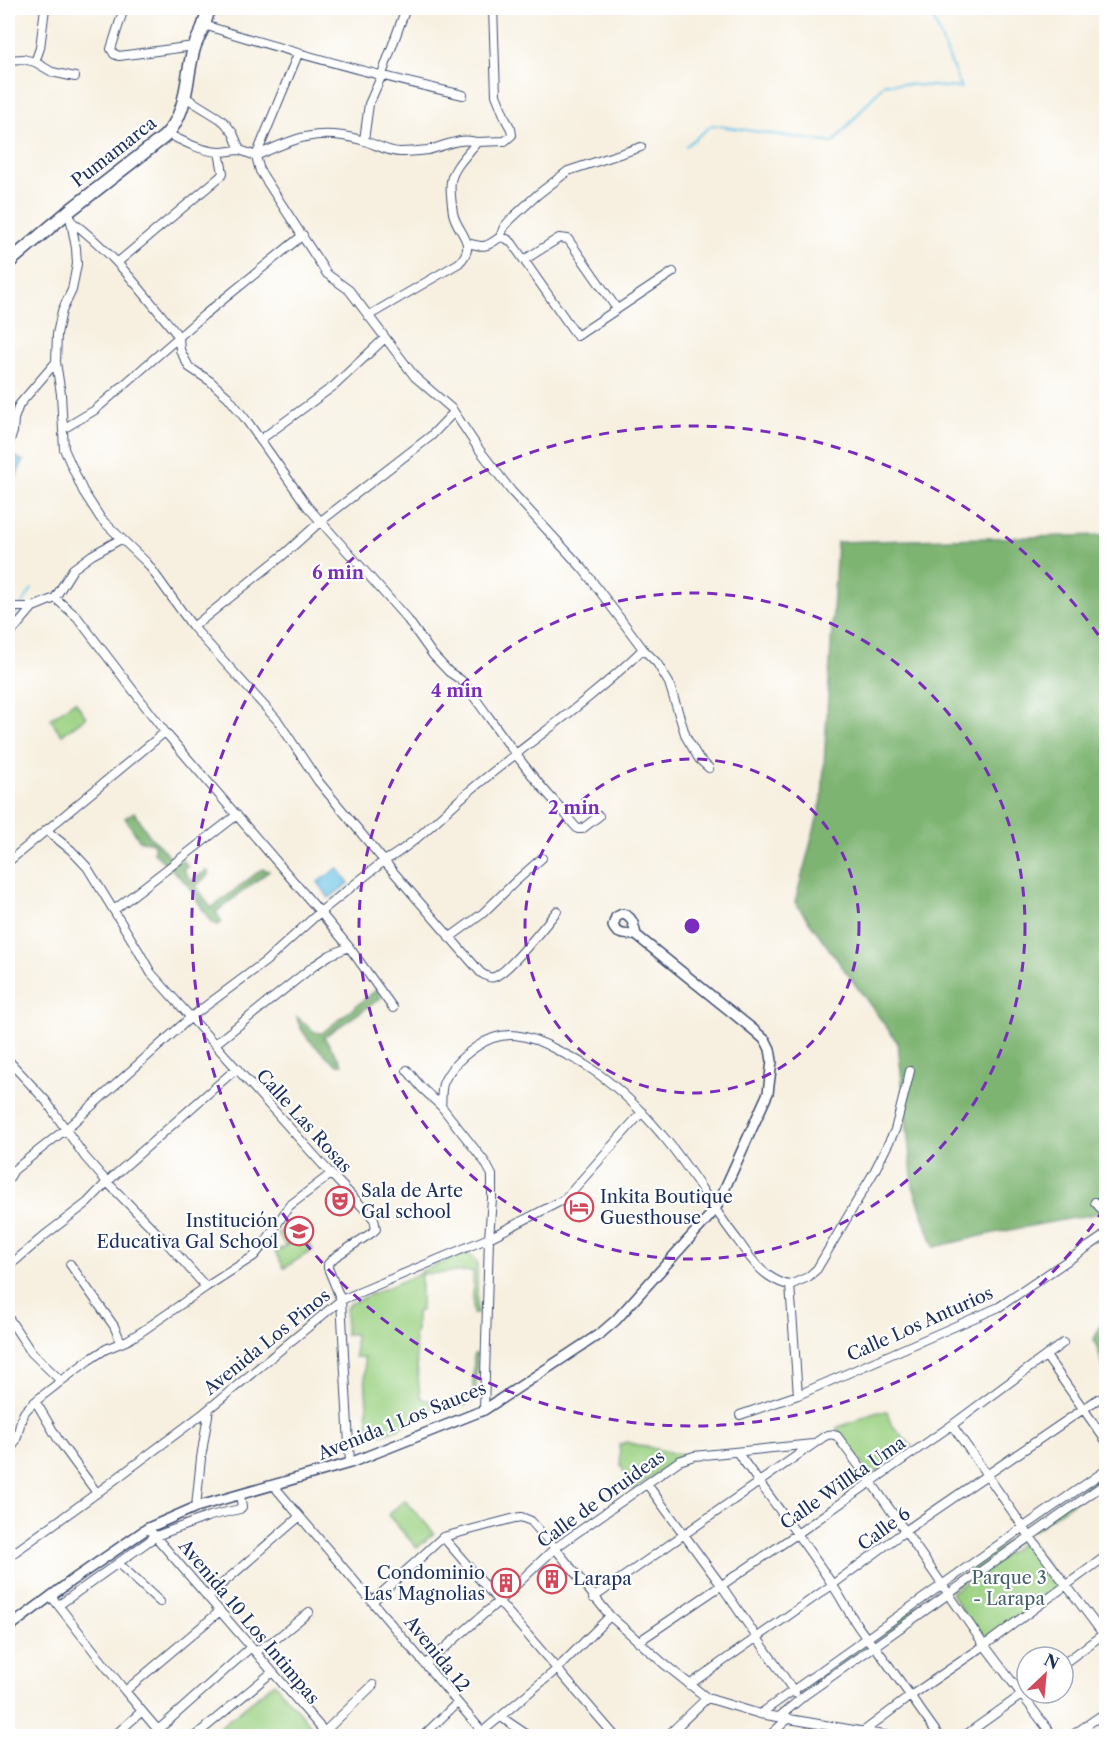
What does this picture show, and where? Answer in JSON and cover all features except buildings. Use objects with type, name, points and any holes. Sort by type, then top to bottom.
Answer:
[{"type":"main road","name":"Pumamarca","points":[[8,263],[70,216],[174,127],[185,97],[194,46],[209,8]]},
{"type":"street","points":[[35,62],[40,48],[45,8]]},
{"type":"street","points":[[124,8],[111,49],[114,54],[119,56],[194,46]]},
{"type":"street","points":[[364,140],[369,104],[406,8]]},
{"type":"street","points":[[168,134],[190,145],[219,152],[240,150],[256,156],[286,142],[312,135],[345,136],[364,140],[398,153],[428,150],[463,139],[477,142],[505,141],[512,135],[496,94],[493,8]]},
{"type":"street","points":[[204,25],[381,77],[463,95]]},
{"type":"street","points":[[298,54],[256,156],[260,171],[327,274],[349,290],[415,377],[454,412],[512,492],[583,569],[643,650],[657,663],[669,683],[686,737],[699,759],[709,768]]},
{"type":"street","points":[[8,60],[22,59],[35,62],[52,72],[75,77]]},
{"type":"street","points":[[185,97],[225,123],[233,133],[240,150]]},
{"type":"street","points":[[368,316],[459,263],[466,256],[468,243],[453,214],[451,180],[477,142]]},
{"type":"street","points":[[468,243],[489,246],[500,237],[504,227],[511,219],[568,171],[641,147]]},
{"type":"street","points":[[118,262],[221,176],[223,173],[219,152]]},
{"type":"street","points":[[70,216],[118,262],[179,337],[180,350],[189,367],[228,397],[307,506],[408,620],[433,655],[470,690],[543,790],[578,829],[585,827],[598,816]]},
{"type":"street","points":[[70,216],[76,248],[76,264],[72,290],[62,311],[57,334],[56,362],[64,449],[83,491],[101,519],[147,563],[193,627],[278,721],[318,781],[481,973],[490,978],[494,977],[516,958],[557,910]]},
{"type":"street","points":[[63,429],[95,410],[303,235]]},
{"type":"street","points":[[500,237],[512,243],[577,336],[673,272]]},
{"type":"street","points":[[524,260],[559,238],[568,239],[617,309]]},
{"type":"street","points":[[260,440],[335,385],[385,338]]},
{"type":"street","points":[[8,445],[19,405],[56,362]]},
{"type":"street","points":[[193,627],[282,556],[321,521],[431,435],[454,412]]},
{"type":"street","points":[[8,606],[12,608],[33,607],[56,598],[73,569],[92,555],[121,539]]},
{"type":"street","points":[[56,598],[77,617],[165,732],[349,947],[393,1008]]},
{"type":"street","points":[[8,636],[33,607]]},
{"type":"street","points":[[8,1180],[14,1170],[66,1129],[190,1017],[266,961],[320,912],[401,850],[516,754],[595,694],[643,650]]},
{"type":"street","points":[[8,862],[165,732]]},
{"type":"street","points":[[114,910],[237,815]]},
{"type":"street","name":"Calle Las Rosas","points":[[46,830],[72,850],[87,867],[150,974],[374,1219],[376,1226],[373,1232],[328,1264],[340,1300],[351,1463]]},
{"type":"street","points":[[449,938],[482,914],[542,858]]},
{"type":"street","name":"Avenida 1 Los Sauces","points":[[8,1628],[148,1528],[196,1507],[351,1463],[484,1410],[584,1345],[608,1326],[715,1210],[768,1093],[772,1060],[770,1049],[766,1041],[755,1031],[636,935]]},
{"type":"street","points":[[215,1044],[322,960],[349,947]]},
{"type":"street","points":[[441,1106],[443,1085],[459,1060],[488,1039],[502,1035],[534,1038],[586,1066],[642,1112],[679,1156],[749,1256],[768,1276],[790,1285],[808,1277],[817,1269],[874,1172],[895,1130],[910,1071]]},
{"type":"street","points":[[8,1059],[46,1101],[85,1157],[206,1287]]},
{"type":"street","points":[[8,1267],[45,1234],[87,1203],[107,1182],[237,1068]]},
{"type":"street","points":[[407,1070],[441,1106],[485,1162],[492,1175],[484,1410]]},
{"type":"street","name":"Avenida Los Pinos","points":[[8,1557],[209,1409],[340,1300],[489,1238],[565,1199],[642,1112]]},
{"type":"street","points":[[8,1452],[17,1439],[24,1413],[36,1402],[89,1360],[141,1332],[254,1256],[289,1206],[331,1174]]},
{"type":"street","points":[[1095,1202],[1107,1214]]},
{"type":"street","name":"Calle Los Anturios","points":[[740,1415],[798,1395],[999,1306],[1104,1236]]},
{"type":"street","points":[[70,1264],[114,1326],[120,1342]]},
{"type":"street","points":[[790,1285],[798,1395]]},
{"type":"street","points":[[8,1317],[31,1352],[61,1381]]},
{"type":"street","name":"Calle Willka Uma","points":[[638,1642],[871,1482],[1063,1343]]},
{"type":"street","points":[[1046,1356],[1107,1442]]},
{"type":"street","name":"Calle 6","points":[[689,1685],[905,1531],[1098,1399]]},
{"type":"street","points":[[36,1402],[59,1441],[96,1493]]},
{"type":"street","points":[[196,1507],[209,1409]]},
{"type":"street","points":[[952,1425],[1030,1537],[1106,1635],[1075,1656]]},
{"type":"street","name":"Calle de Oruideas","points":[[426,1664],[499,1602],[555,1548],[686,1458],[815,1443],[829,1434],[837,1436],[871,1482]]},
{"type":"street","points":[[593,1598],[815,1443]]},
{"type":"street","points":[[736,1452],[797,1534],[873,1647],[939,1737]]},
{"type":"street","points":[[760,1714],[1107,1470]]},
{"type":"street","points":[[871,1482],[985,1645],[1015,1682]]},
{"type":"street","points":[[779,1717],[800,1699],[1107,1483]]},
{"type":"street","points":[[647,1484],[800,1699]]},
{"type":"street","name":"Avenida 12","points":[[274,1486],[484,1734]]},
{"type":"street","points":[[59,1605],[156,1536],[210,1516],[240,1509],[242,1507],[240,1495]]},
{"type":"street","points":[[207,1597],[299,1516]]},
{"type":"street","points":[[373,1601],[442,1537],[521,1517],[531,1521],[610,1616],[689,1685],[708,1698],[760,1714],[889,1737]]},
{"type":"street","name":"Avenida 10 Los Intimpas","points":[[148,1528],[324,1735]]},
{"type":"street","points":[[442,1537],[615,1737]]},
{"type":"street","points":[[864,1731],[1107,1556]]},
{"type":"street","points":[[118,1563],[160,1602]]},
{"type":"street","points":[[51,1596],[160,1733],[253,1650],[276,1639],[309,1612]]},
{"type":"street","points":[[125,1691],[220,1611]]},
{"type":"street","points":[[484,1734],[556,1670],[610,1616]]},
{"type":"street","points":[[195,1737],[271,1673]]},
{"type":"street","points":[[324,1735],[373,1685]]},
{"type":"street","points":[[667,1737],[708,1698]]},
{"type":"street","points":[[964,1737],[1015,1700]]},
{"type":"street","points":[[423,1737],[457,1703]]},
{"type":"street","points":[[1032,1705],[1053,1737]]},
{"type":"street","points":[[114,1737],[141,1712]]},
{"type":"street","points":[[1071,1737],[1107,1712]]},
{"type":"street","points":[[501,1717],[529,1737]]},
{"type":"street","points":[[769,1737],[789,1718]]},
{"type":"street","points":[[830,1737],[835,1727]]},
{"type":"green space","points":[[1106,535],[1106,1212],[934,1247],[913,1186],[898,1043],[795,902],[822,800],[837,542]]},
{"type":"green space","points":[[75,701],[86,717],[62,735],[50,719]]},
{"type":"green space","points":[[134,812],[149,835],[176,863],[182,860],[188,866],[183,869],[191,881],[207,870],[209,874],[196,886],[211,908],[262,869],[269,871],[216,912],[222,922],[218,925],[210,921],[187,884],[154,853],[154,845],[140,841],[125,818]]},
{"type":"green space","points":[[376,990],[381,998],[324,1037],[342,1064],[337,1065],[307,1038],[297,1017],[315,1032],[322,1033]]},
{"type":"green space","points":[[296,1221],[304,1233],[285,1245],[277,1233]]},
{"type":"green space","points":[[304,1235],[313,1250],[284,1268],[275,1252]]},
{"type":"green space","points":[[467,1253],[473,1256],[477,1263],[477,1314],[473,1314],[473,1271],[422,1274],[422,1271]]},
{"type":"green space","points":[[421,1273],[421,1311],[416,1312],[416,1333],[414,1334],[420,1396],[425,1400],[433,1401],[433,1407],[406,1425],[377,1434],[371,1430],[368,1423],[364,1357],[355,1357],[355,1334],[345,1334],[346,1309],[349,1304]]},
{"type":"green space","points":[[1106,1315],[1106,1374],[1094,1339]]},
{"type":"green space","points":[[474,1354],[477,1354],[476,1393],[473,1401],[463,1406],[461,1401],[469,1398],[469,1394],[473,1392]]},
{"type":"green space","points":[[878,1412],[887,1412],[891,1424],[912,1446],[871,1476],[836,1428]]},
{"type":"green space","points":[[626,1442],[682,1455],[633,1490],[621,1466],[619,1445]]},
{"type":"green space","points":[[1106,1472],[1106,1479],[1034,1530],[1029,1529],[1029,1527]]},
{"type":"green space","points":[[405,1500],[434,1533],[417,1548],[388,1515]]},
{"type":"green space","points":[[1019,1533],[1022,1538],[950,1590],[947,1587]]},
{"type":"green space","name":"Parque 3 - Larapa","points":[[1028,1539],[1062,1585],[988,1640],[982,1642],[951,1593]]},
{"type":"green space","points":[[940,1590],[944,1593],[875,1642],[871,1638]]},
{"type":"green space","points":[[865,1643],[869,1646],[803,1694],[798,1693],[798,1689]]},
{"type":"green space","points":[[274,1683],[319,1735],[209,1736]]},
{"type":"water","points":[[10,454],[23,461],[12,485],[8,487],[8,459]]},
{"type":"water","points":[[338,868],[349,883],[329,898],[318,882]]},
{"type":"waterway","points":[[686,146],[712,125],[833,143],[885,83],[961,88],[929,8]]},
{"type":"waterway","points":[[22,604],[32,589]]},
{"type":"waterway","points":[[8,625],[19,608]]},
{"type":"place","name":"Sala de Arte Gal school","points":[[340,1201]]},
{"type":"place","name":"Inkita Boutique Guesthouse","points":[[579,1207]]},
{"type":"place","name":"Institución Educativa Gal School","points":[[299,1231]]},
{"type":"place","name":"Larapa","points":[[552,1579]]},
{"type":"place","name":"Condominio Las Magnolias","points":[[506,1583]]}]
